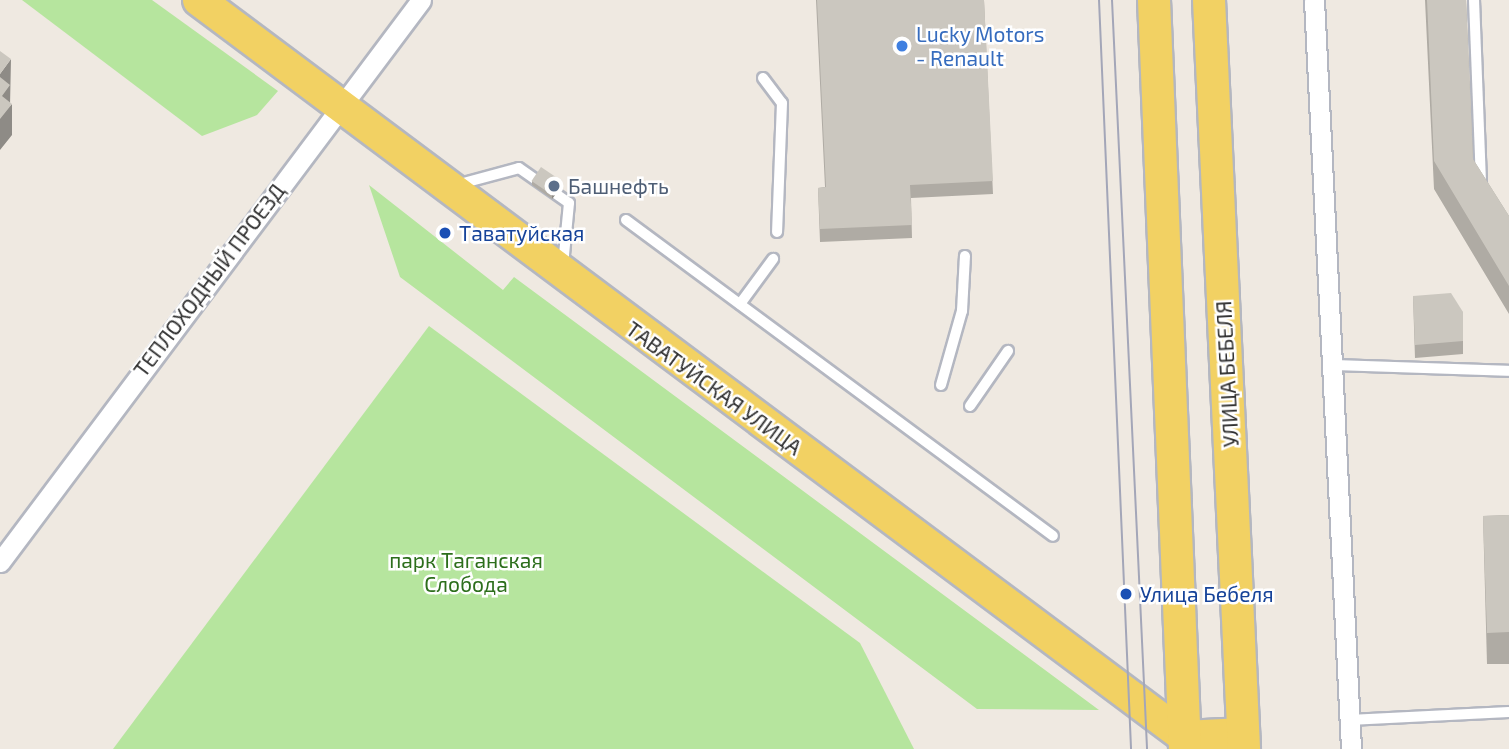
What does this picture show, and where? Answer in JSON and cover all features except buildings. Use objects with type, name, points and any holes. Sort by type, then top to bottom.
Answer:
[{"type":"main road","name":"ТАВАТУЙСКАЯ УЛИЦА","points":[[199,0],[1185,743]]},
{"type":"main road","points":[[1154,0],[1185,743],[1244,742]]},
{"type":"main road","name":"УЛИЦА БЕБЕЛЯ","points":[[1209,0],[1244,742]]},
{"type":"street","name":"ТЕПЛОХОДНЫЙ ПРОЕЗД","points":[[0,562],[337,105],[421,0]]},
{"type":"street","points":[[1314,0],[1350,749]]},
{"type":"lane","points":[[1474,0],[1482,189],[1488,200]]},
{"type":"lane","points":[[763,78],[782,103],[777,232]]},
{"type":"lane","points":[[445,188],[519,168],[569,203],[562,276]]},
{"type":"lane","points":[[626,220],[1053,536]]},
{"type":"lane","points":[[941,386],[962,310],[965,256]]},
{"type":"lane","points":[[740,304],[774,259]]},
{"type":"lane","points":[[970,406],[1008,351]]},
{"type":"lane","points":[[1332,365],[1509,371]]},
{"type":"lane","points":[[1349,720],[1509,712]]},
{"type":"green space","points":[[22,0],[152,0],[278,91],[257,115],[202,136]]},
{"type":"green space","points":[[369,185],[503,290],[514,277],[1099,710],[977,709],[400,277]]},
{"type":"green space","name":"парк Таганская Слобода","points":[[429,326],[860,643],[914,749],[113,749]]},
{"type":"tram line","points":[[1099,0],[1131,749]]},
{"type":"tram line","points":[[1112,0],[1147,749]]},
{"type":"place","name":"Lucky Motors - Renault","points":[[902,46]]},
{"type":"place","name":"Башнефть","points":[[554,186]]},
{"type":"place","name":"Таватуйская","points":[[445,233]]},
{"type":"place","name":"Улица Бебеля","points":[[1126,594]]}]
